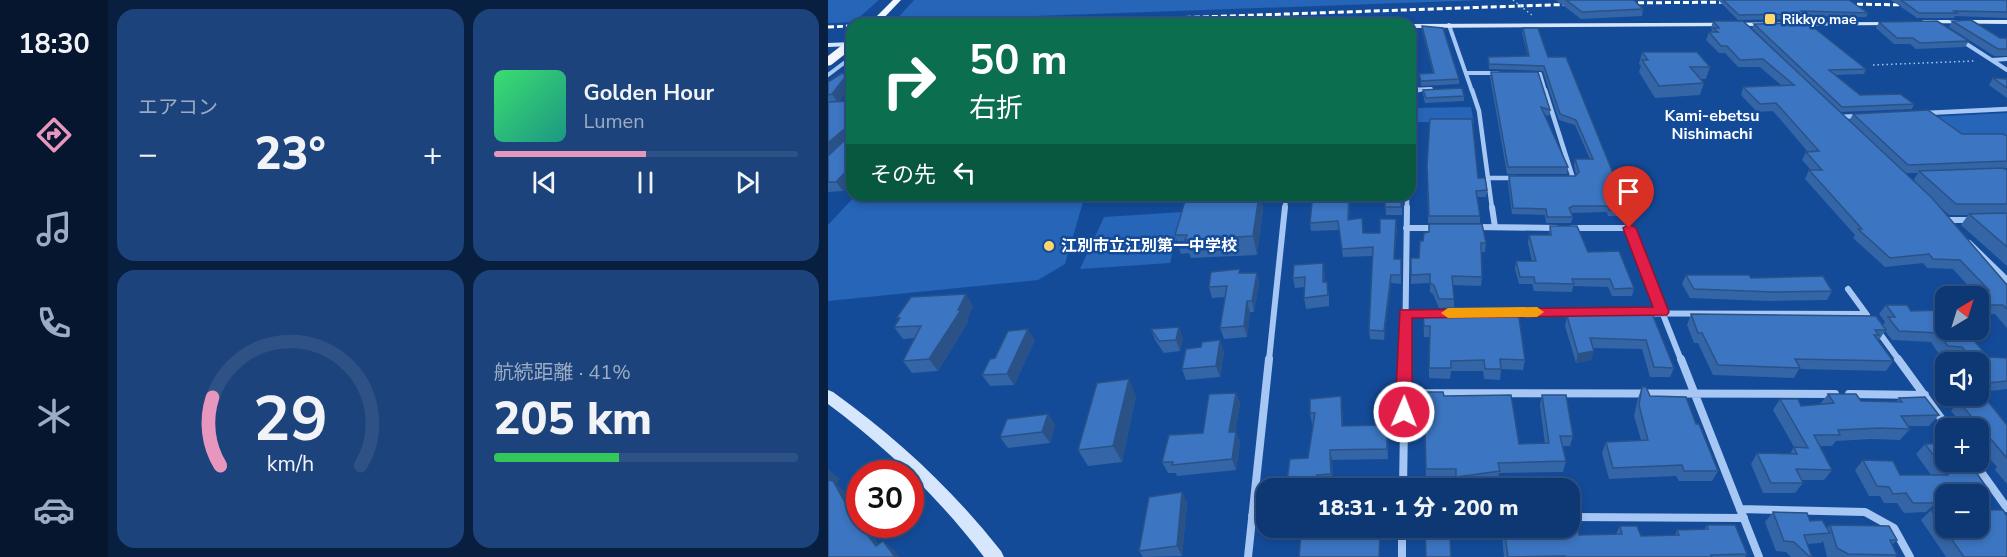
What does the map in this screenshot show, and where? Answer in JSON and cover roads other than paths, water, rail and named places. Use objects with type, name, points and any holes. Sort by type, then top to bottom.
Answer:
[{"type":"main road","points":[[879,18],[897,0]]},
{"type":"main road","points":[[829,62],[846,49]]},
{"type":"street","points":[[1934,22],[1943,29]]},
{"type":"street","points":[[1416,26],[2007,22]]},
{"type":"street","points":[[1742,24],[1750,31]]},
{"type":"street","points":[[1449,26],[1479,111],[1495,227]]},
{"type":"street","points":[[1953,35],[2007,70]]},
{"type":"street","points":[[829,46],[846,45]]},
{"type":"street","points":[[1991,60],[2007,59]]},
{"type":"street","points":[[828,75],[846,62]]},
{"type":"street","points":[[1466,73],[1508,74]]},
{"type":"street","points":[[1529,74],[1540,74],[1573,178],[1563,178]]},
{"type":"street","points":[[1461,88],[1471,88]]},
{"type":"street","points":[[1416,90],[1440,89]]},
{"type":"street","points":[[1831,109],[1847,125]]},
{"type":"street","points":[[1917,114],[2007,110]]},
{"type":"street","points":[[1839,117],[1861,116]]},
{"type":"street","points":[[1488,177],[1520,178]]},
{"type":"street","points":[[1248,557],[1285,201]]},
{"type":"street","points":[[1403,478],[1407,201]]},
{"type":"street","points":[[1938,213],[1953,228]]},
{"type":"street","points":[[1946,220],[1976,220]]},
{"type":"street","points":[[1406,228],[1440,228]]},
{"type":"street","points":[[1462,228],[1629,228],[1759,557]]},
{"type":"street","points":[[1961,235],[2007,280]]},
{"type":"street","points":[[1848,289],[1942,418]]},
{"type":"street","points":[[1405,313],[1440,313]]},
{"type":"street","points":[[1463,313],[1866,314]]},
{"type":"street","points":[[1404,393],[1694,392],[1925,395]]},
{"type":"street","points":[[828,396],[878,432],[914,466],[980,537],[995,557]]},
{"type":"street","points":[[1981,472],[2007,508]]},
{"type":"street","points":[[1580,517],[1866,512],[1894,528],[1910,557]]},
{"type":"street","points":[[1402,538],[1402,557]]},
{"type":"railway","points":[[1620,3],[1737,2]]},
{"type":"railway","points":[[1171,18],[1578,4]]},
{"type":"railway","points":[[1839,4],[1914,5]]},
{"type":"railway","points":[[828,27],[846,26]]},
{"type":"place","name":"Rikkyo mae","points":[[1770,19]]},
{"type":"place","name":"江別市立江別第一中学校","points":[[1049,246]]},
{"type":"district","name":"Kami-ebetsu Nishimachi","points":[[1712,125]]}]
